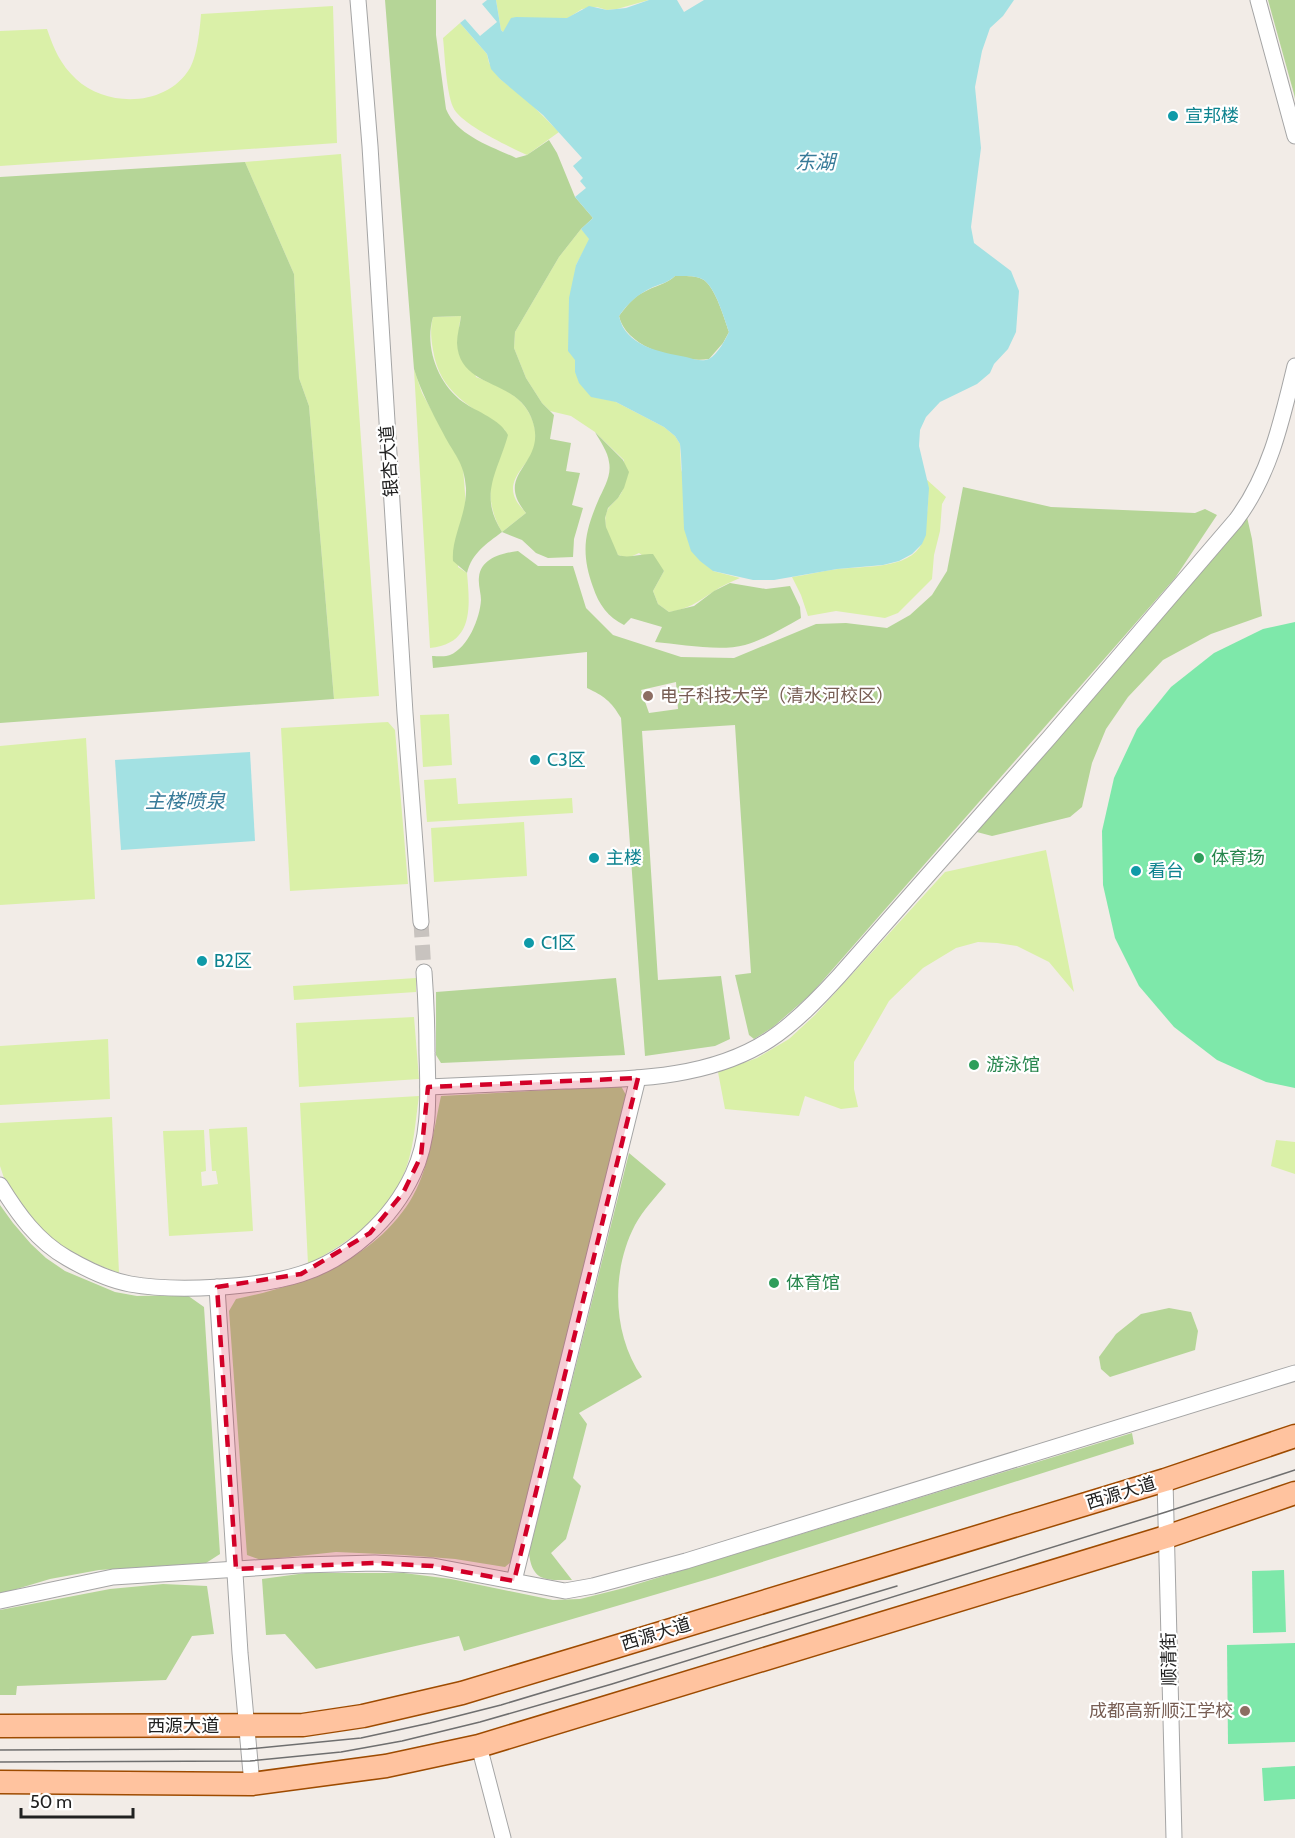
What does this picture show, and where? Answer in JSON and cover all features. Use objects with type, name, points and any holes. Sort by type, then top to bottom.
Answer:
[{"type":"main road","name":"西源大道","points":[[0,1726],[303,1725],[363,1716],[462,1693],[1165,1480],[1295,1436]]},
{"type":"main road","points":[[0,1782],[252,1784],[386,1766],[479,1746],[1166,1537],[1295,1493]]},
{"type":"street","name":"银杏大道","points":[[358,0],[370,146],[405,713],[421,922]]},
{"type":"street","points":[[1258,0],[1295,136]]},
{"type":"street","points":[[428,1087],[655,1078],[721,1063],[768,1041],[823,994],[1049,738],[1247,506],[1266,472],[1295,366]]},
{"type":"street","points":[[0,1185],[34,1233],[65,1257],[104,1276],[130,1284],[217,1287],[301,1274],[324,1264],[352,1247],[390,1213],[403,1193],[421,1156],[427,1120],[428,1087],[424,972]]},
{"type":"street","points":[[514,1581],[638,1078]]},
{"type":"street","points":[[217,1287],[240,1653],[252,1784]]},
{"type":"street","points":[[0,1601],[113,1577],[375,1563],[433,1566],[565,1591],[593,1586],[686,1561],[1295,1373]]},
{"type":"street","name":"顺清街","points":[[1165,1480],[1174,1838]]},
{"type":"street","points":[[479,1746],[503,1838]]},
{"type":"highlighted area","points":[[638,1078],[514,1581],[433,1566],[375,1563],[236,1569],[217,1287],[301,1274],[370,1233],[403,1193],[421,1156],[428,1087]]},
{"type":"green space","points":[[385,0],[436,0],[436,35],[446,109],[451,118],[466,133],[516,158],[527,155],[549,140],[557,153],[575,197],[593,218],[581,229],[559,257],[515,332],[514,348],[526,378],[542,403],[554,415],[550,439],[571,443],[566,471],[580,473],[572,505],[583,508],[574,539],[573,557],[548,558],[536,553],[522,540],[502,532],[476,554],[467,573],[453,561],[454,543],[466,498],[465,479],[461,465],[427,402],[414,369]],"holes":[[[461,316],[457,336],[460,358],[477,376],[513,395],[531,417],[535,433],[534,446],[517,477],[515,487],[517,499],[526,513],[502,532],[491,506],[492,483],[508,435],[500,424],[463,402],[446,385],[435,364],[432,352],[430,340],[433,317]]]},
{"type":"green space","points":[[496,0],[649,0],[617,9],[607,10],[597,7],[582,9],[568,18],[535,18],[503,32]]},
{"type":"green space","points":[[1268,0],[1295,0],[1295,99],[1294,94]]},
{"type":"green space","points":[[333,6],[337,143],[0,166],[0,31],[47,29],[58,56],[76,79],[104,95],[120,99],[136,99],[167,90],[180,81],[190,68],[196,50],[201,14]]},
{"type":"green space","points":[[460,23],[487,54],[489,63],[500,79],[525,98],[559,132],[527,155],[475,128],[457,114],[453,107],[447,83],[443,38]]},
{"type":"green space","points":[[341,154],[379,696],[334,699],[309,406],[299,378],[294,274],[245,162]]},
{"type":"green space","points":[[245,162],[294,274],[299,378],[309,406],[334,699],[0,723],[0,177]]},
{"type":"green space","points":[[581,229],[590,239],[576,265],[575,372],[616,402],[664,427],[675,436],[680,444],[681,469],[713,571],[740,578],[692,605],[676,611],[669,612],[658,604],[653,591],[664,571],[639,553],[628,558],[618,555],[607,532],[606,514],[624,486],[624,460],[595,432],[571,416],[550,411],[542,403],[526,378],[514,348],[515,332],[559,257]]},
{"type":"green space","points":[[675,276],[701,278],[708,284],[719,304],[729,332],[709,359],[697,360],[670,356],[643,345],[632,337],[619,316],[636,297]]},
{"type":"green space","points":[[461,316],[459,327],[476,377],[503,389],[519,400],[530,415],[535,428],[534,449],[518,474],[513,489],[519,505],[526,513],[502,532],[493,512],[490,489],[493,474],[504,447],[505,430],[469,406],[450,388],[442,378],[433,350],[431,325],[433,317]]},
{"type":"green space","points":[[414,369],[422,393],[463,467],[466,506],[461,523],[458,567],[467,573],[469,598],[466,622],[455,639],[444,645],[430,648]]},
{"type":"green space","points":[[595,432],[623,460],[629,472],[624,488],[608,508],[605,518],[606,527],[618,555],[653,554],[664,571],[653,591],[658,604],[669,612],[694,606],[714,591],[730,583],[766,589],[790,586],[800,607],[801,618],[745,645],[712,648],[655,642],[662,627],[631,618],[624,625],[609,614],[595,593],[586,554],[587,534],[610,467],[604,447]]},
{"type":"green space","points":[[926,479],[946,497],[942,504],[932,579],[898,613],[885,618],[836,611],[808,616],[792,577],[838,569],[884,565],[907,558],[916,552],[923,541],[927,513]]},
{"type":"green space","points":[[963,487],[1051,507],[1195,513],[1205,509],[1217,515],[1175,578],[811,994],[773,1027],[754,1039],[749,1035],[735,975],[751,973],[735,725],[642,731],[658,980],[721,976],[730,1039],[715,1046],[645,1056],[621,718],[607,700],[587,688],[587,652],[433,668],[432,656],[448,656],[462,646],[472,632],[480,607],[479,577],[484,565],[499,555],[518,551],[538,566],[573,566],[586,608],[613,635],[681,657],[734,658],[816,624],[846,623],[887,628],[910,615],[932,595],[947,571]],"holes":[[[676,682],[678,709],[649,713],[641,690]]]},
{"type":"green space","points":[[1247,517],[1262,616],[1211,634],[1163,660],[1128,697],[1106,729],[1092,763],[1082,807],[1070,817],[992,836],[973,831]]},
{"type":"green space","name":"体育场","points":[[1295,622],[1295,1088],[1266,1082],[1217,1060],[1174,1027],[1139,986],[1115,938],[1103,885],[1102,831],[1114,778],[1137,729],[1171,687],[1214,653],[1263,629]]},
{"type":"green space","points":[[449,714],[452,765],[423,767],[420,715]]},
{"type":"green space","points":[[388,722],[395,730],[408,884],[290,891],[281,728]]},
{"type":"green space","points":[[86,738],[95,899],[0,905],[0,746]]},
{"type":"green space","points":[[456,778],[458,804],[572,798],[573,813],[427,822],[424,780]]},
{"type":"green space","points":[[524,822],[527,876],[434,882],[431,828]]},
{"type":"green space","points":[[1046,850],[1074,992],[1049,962],[1017,946],[978,942],[956,948],[923,968],[889,1001],[854,1062],[854,1089],[858,1107],[841,1109],[805,1096],[799,1116],[725,1109],[718,1072],[757,1058],[789,1039],[815,1015],[945,872]]},
{"type":"green space","points":[[416,978],[416,992],[294,1000],[293,986]]},
{"type":"green space","points":[[616,978],[625,1055],[441,1063],[436,1055],[436,992]]},
{"type":"green space","points":[[414,1017],[419,1079],[299,1087],[296,1023]]},
{"type":"green space","points":[[108,1039],[110,1099],[0,1105],[0,1046]]},
{"type":"green space","points":[[621,1086],[626,1095],[513,1560],[505,1567],[455,1559],[404,1555],[336,1552],[261,1560],[247,1555],[229,1311],[236,1299],[286,1286],[334,1268],[376,1240],[394,1222],[416,1190],[430,1150],[441,1096]]},
{"type":"green space","points":[[419,1096],[406,1168],[385,1206],[350,1239],[308,1264],[300,1103]]},
{"type":"green space","points":[[112,1117],[119,1273],[73,1255],[54,1241],[35,1223],[5,1181],[0,1166],[0,1123]]},
{"type":"green space","points":[[247,1127],[253,1231],[169,1236],[163,1131],[204,1130],[206,1171],[201,1172],[202,1186],[218,1184],[216,1171],[212,1171],[209,1129]]},
{"type":"green space","points":[[1276,1140],[1295,1142],[1295,1174],[1271,1166]]},
{"type":"green space","points":[[629,1153],[666,1184],[635,1225],[627,1243],[619,1282],[620,1322],[632,1360],[642,1377],[579,1413],[587,1424],[573,1478],[581,1486],[566,1539],[551,1553],[572,1580],[543,1578],[534,1570],[529,1553]]},
{"type":"green space","points":[[0,1205],[31,1244],[65,1271],[115,1292],[137,1296],[187,1295],[204,1307],[220,1554],[206,1563],[99,1570],[50,1579],[0,1594]]},
{"type":"green space","points":[[1169,1308],[1191,1312],[1198,1331],[1195,1350],[1110,1377],[1101,1369],[1099,1357],[1116,1334],[1141,1314]]},
{"type":"green space","points":[[1132,1433],[1134,1444],[715,1577],[464,1651],[459,1636],[316,1669],[285,1634],[266,1635],[262,1579],[306,1573],[404,1573],[451,1579],[553,1600],[580,1599],[624,1588]]},
{"type":"green space","points":[[1284,1570],[1286,1632],[1253,1633],[1252,1571]]},
{"type":"green space","points":[[163,1584],[207,1586],[214,1634],[192,1636],[166,1680],[17,1686],[16,1695],[0,1695],[0,1610],[110,1589]]},
{"type":"green space","points":[[1295,1643],[1295,1742],[1228,1744],[1227,1645]]},
{"type":"green space","points":[[1295,1766],[1295,1799],[1264,1801],[1262,1768]]},
{"type":"water","name":"东湖","points":[[487,0],[496,0],[503,32],[511,18],[567,18],[589,6],[607,10],[626,8],[649,0],[677,0],[684,12],[704,0],[1014,0],[1003,16],[990,28],[982,51],[975,87],[981,148],[971,227],[974,243],[1011,271],[1019,291],[1016,332],[1008,349],[994,364],[990,373],[977,384],[940,402],[926,417],[920,430],[919,446],[929,488],[926,535],[922,544],[912,554],[899,561],[883,565],[837,569],[774,580],[753,580],[713,571],[691,551],[684,529],[680,444],[675,436],[664,427],[616,402],[591,397],[579,383],[575,372],[575,360],[568,351],[569,298],[576,265],[589,239],[581,229],[593,218],[575,197],[586,188],[580,181],[583,178],[573,166],[582,158],[543,115],[500,79],[491,69],[487,54],[460,23],[465,19],[480,36],[497,22],[482,4]],"holes":[[[675,276],[701,278],[716,297],[729,332],[718,350],[709,359],[698,360],[655,350],[636,341],[623,326],[619,316],[634,299]]]},
{"type":"water","name":"主楼喷泉","points":[[250,752],[255,841],[121,850],[115,760]]},
{"type":"tunnel","points":[[421,922],[424,972]]},
{"type":"tram line","points":[[0,1762],[250,1761],[341,1752],[402,1741],[480,1722],[612,1684],[1295,1470]]},
{"type":"tram line","points":[[0,1750],[248,1749],[361,1738],[501,1705],[897,1586]]},
{"type":"place","name":"宣邦楼","points":[[1173,116]]},
{"type":"place","name":"电子科技大学（清水河校区）","points":[[648,696]]},
{"type":"place","name":"C3区","points":[[535,760]]},
{"type":"place","name":"主楼","points":[[594,858]]},
{"type":"place","name":"体育场","points":[[1199,858]]},
{"type":"place","name":"看台","points":[[1136,871]]},
{"type":"place","name":"C1区","points":[[529,943]]},
{"type":"place","name":"B2区","points":[[202,961]]},
{"type":"place","name":"游泳馆","points":[[974,1065]]},
{"type":"place","name":"体育馆","points":[[774,1283]]},
{"type":"place","name":"成都高新顺江学校","points":[[1245,1711]]}]
